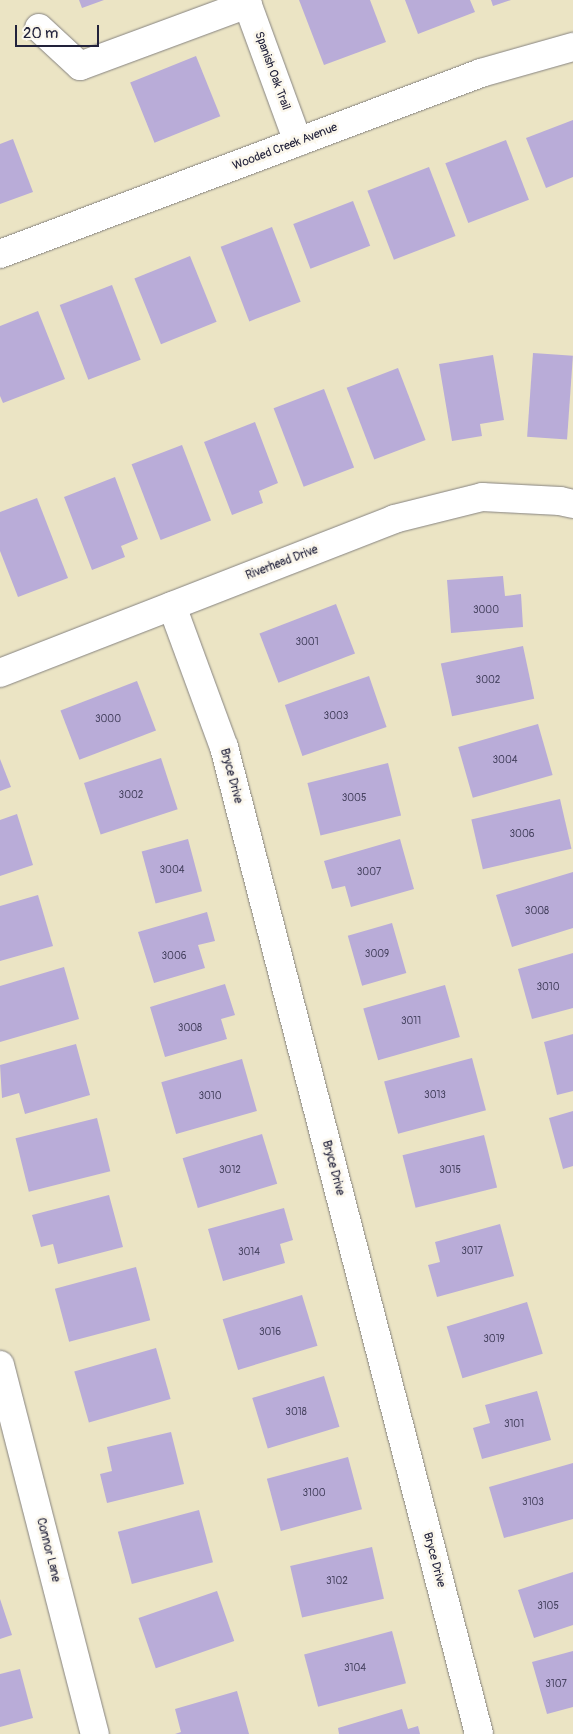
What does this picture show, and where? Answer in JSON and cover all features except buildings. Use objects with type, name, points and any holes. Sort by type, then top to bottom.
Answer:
[{"type":"street","points":[[39,28],[80,66],[247,2]]},
{"type":"street","name":"Spanish Oak Trail","points":[[247,2],[298,142]]},
{"type":"street","name":"Wooded Creek Avenue","points":[[0,254],[481,73],[573,47]]},
{"type":"street","name":"Riverhead Drive","points":[[0,673],[394,519],[482,496],[560,501],[573,504]]},
{"type":"street","name":"Bryce Drive","points":[[172,606],[224,747],[479,1734]]},
{"type":"street","name":"Connor Lane","points":[[0,1365],[95,1734]]}]
